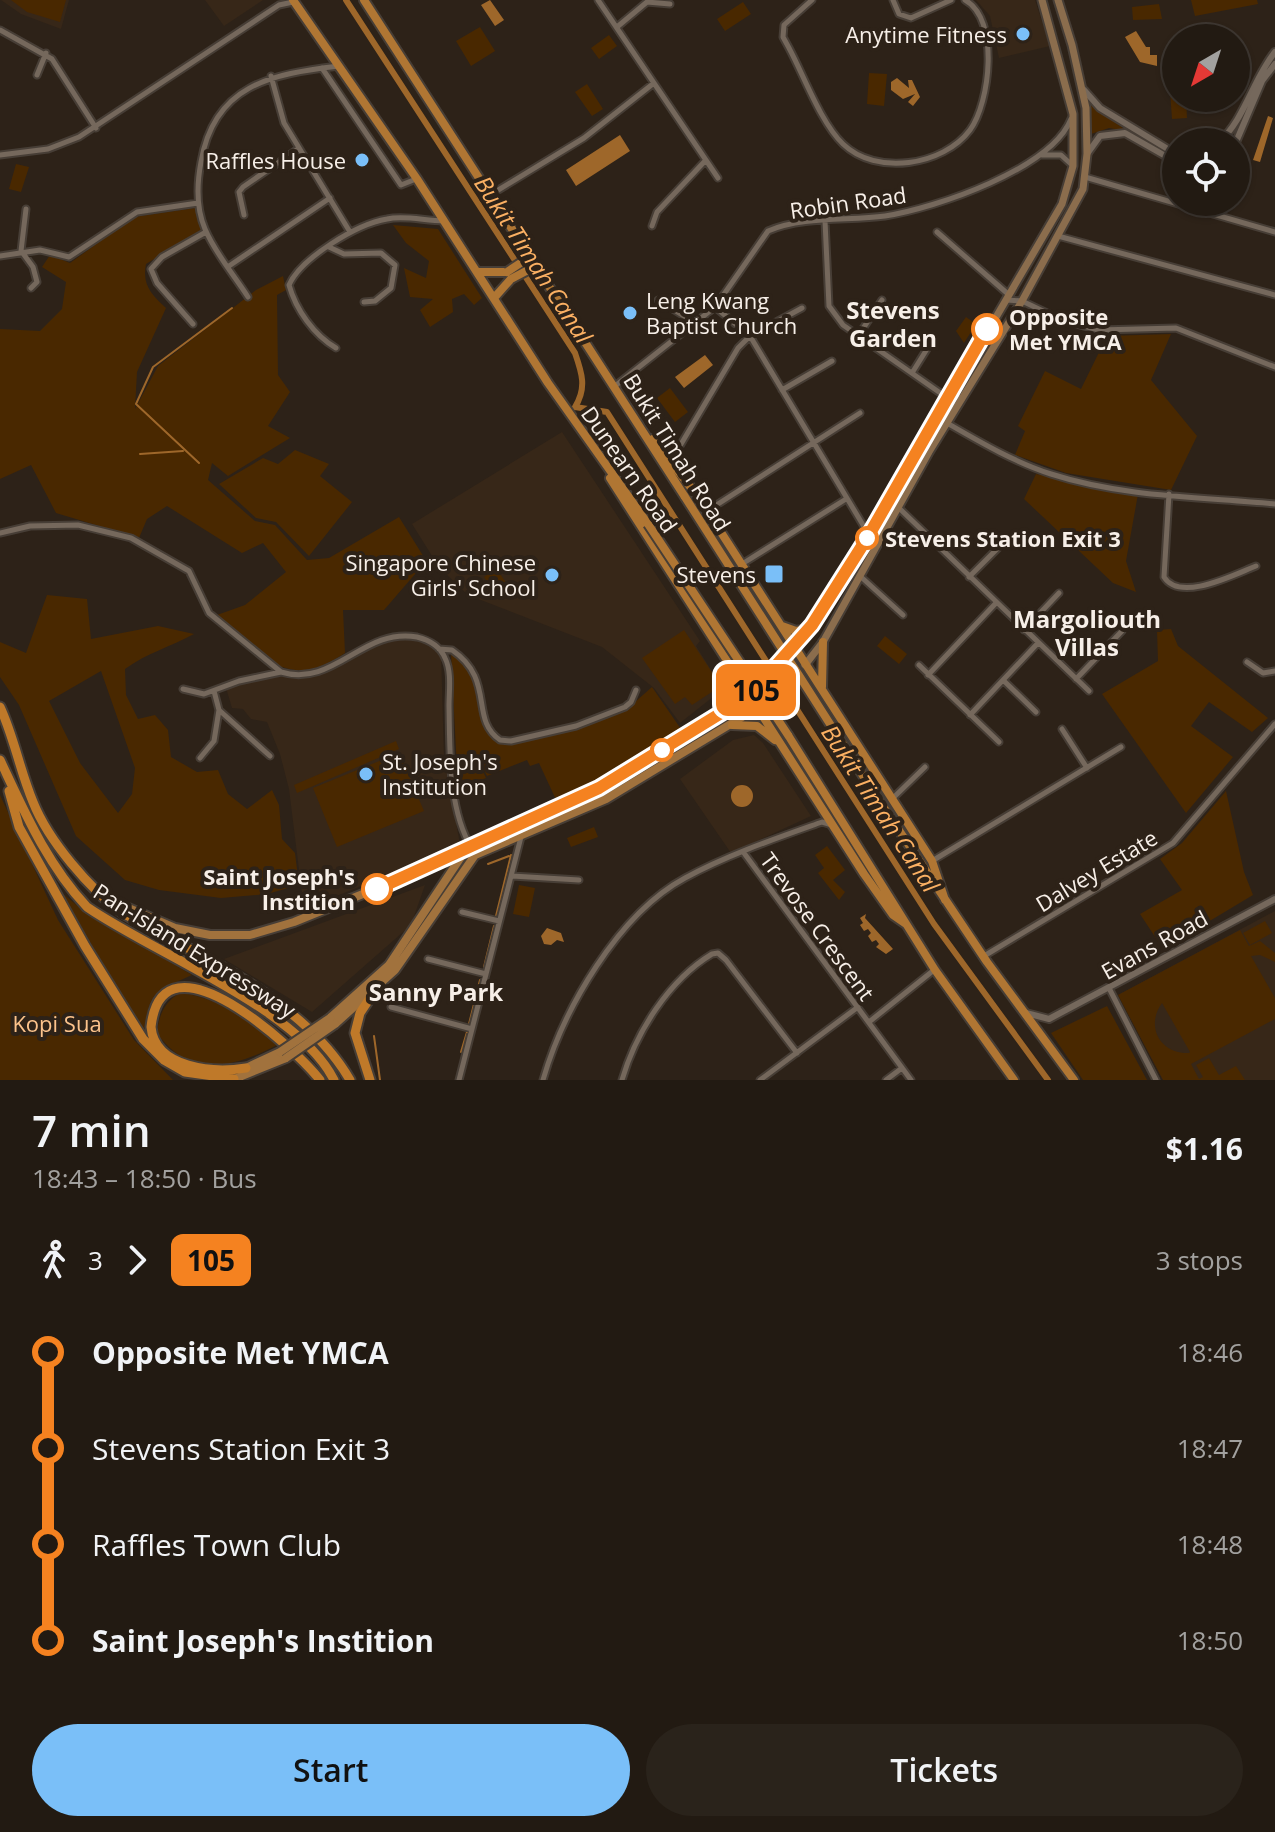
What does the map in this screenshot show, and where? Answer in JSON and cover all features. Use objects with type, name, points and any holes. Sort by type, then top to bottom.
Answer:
[{"type":"highway","name":"Bukit Timah Road","points":[[364,0],[490,195],[526,245],[876,796],[1022,1011],[1074,1080]]},
{"type":"highway","name":"Dunearn Road","points":[[294,1],[417,179],[592,446],[648,524],[935,970],[1014,1080]]},
{"type":"highway","points":[[525,266],[526,245]]},
{"type":"highway","points":[[494,298],[509,275],[525,266]]},
{"type":"highway","points":[[525,266],[546,278]]},
{"type":"highway","points":[[477,272],[509,275]]},
{"type":"highway","points":[[644,433],[671,461],[707,511],[782,626],[932,861],[945,900]]},
{"type":"highway","points":[[592,446],[629,511],[789,755],[824,819],[837,822]]},
{"type":"highway","points":[[782,626],[790,630],[808,629]]},
{"type":"highway","points":[[822,692],[823,642]]},
{"type":"highway","points":[[720,714],[736,699],[739,678]]},
{"type":"highway","name":"Pan-Island Expressway","points":[[0,707],[34,805],[70,861],[104,898],[123,913],[278,1001],[323,1041],[350,1080]]},
{"type":"highway","points":[[732,725],[757,726],[789,755]]},
{"type":"highway","points":[[1,762],[19,827],[85,946],[134,1027],[185,1080]]},
{"type":"highway","name":"Pan-Island Expressway","points":[[1,762],[37,838],[68,887],[87,907],[276,1016],[318,1056],[334,1080]]},
{"type":"highway","points":[[246,1068],[220,1071],[192,1067],[162,1049],[151,1027],[160,1002],[176,990],[188,988],[217,996],[285,1041],[320,1080]]},
{"type":"highway","points":[[370,1080],[355,1033],[360,1013],[376,989]]},
{"type":"highway","points":[[173,1066],[197,1076],[233,1080]]},
{"type":"main road","points":[[104,898],[175,928],[218,936],[250,935],[329,909],[599,788],[749,696],[763,683],[808,629],[869,535],[946,397],[1062,204],[1073,166],[1073,114],[1042,0]]},
{"type":"main road","points":[[233,1080],[283,1055],[376,989],[422,934],[475,855],[590,807],[732,725],[794,681],[823,642],[947,423],[1022,301],[1058,236],[1085,177],[1086,108],[1058,0]]},
{"type":"main road","points":[[935,417],[942,410],[953,413]]},
{"type":"main road","points":[[333,1021],[389,965],[469,846]]},
{"type":"main road","points":[[246,1068],[283,1055]]},
{"type":"street","points":[[598,0],[718,178]]},
{"type":"street","points":[[812,0],[784,25],[783,37],[844,146],[863,158],[893,163],[917,161],[939,152],[960,141],[976,121],[986,85],[988,48],[983,24],[965,0]]},
{"type":"street","points":[[893,0],[899,14],[911,18],[951,0]]},
{"type":"street","points":[[0,155],[48,149],[96,128],[280,2],[294,1]]},
{"type":"street","points":[[617,27],[647,2],[670,4]]},
{"type":"street","points":[[0,30],[46,53],[96,128]]},
{"type":"street","points":[[1231,128],[1256,78],[1275,52]]},
{"type":"street","points":[[37,75],[46,53]]},
{"type":"street","points":[[1242,128],[1262,81],[1275,64]]},
{"type":"street","points":[[248,297],[206,232],[198,203],[200,169],[208,130],[231,100],[271,76],[339,66]]},
{"type":"street","points":[[322,68],[401,185],[417,179]]},
{"type":"street","points":[[271,76],[284,123],[350,232]]},
{"type":"street","points":[[490,195],[584,138],[654,83]]},
{"type":"street","points":[[1082,87],[1100,108],[1162,146]]},
{"type":"street","name":"Robin Road","points":[[615,386],[715,307],[768,231],[886,215],[930,205],[1041,155],[1058,142],[1073,114]]},
{"type":"street","points":[[1087,154],[1100,136],[1125,133],[1162,154]]},
{"type":"street","points":[[244,215],[239,192],[243,187],[298,149]]},
{"type":"street","points":[[1041,155],[1061,155],[1073,166]]},
{"type":"street","points":[[652,226],[657,212],[705,161]]},
{"type":"street","points":[[1085,177],[1275,232]]},
{"type":"street","points":[[229,266],[330,198]]},
{"type":"street","points":[[0,256],[21,251],[50,250],[59,256],[77,253],[137,212],[198,203]]},
{"type":"street","points":[[26,209],[21,251],[36,274],[37,282],[31,288]]},
{"type":"street","points":[[336,348],[310,325],[293,298],[289,285],[304,263],[364,227],[387,219],[445,221]]},
{"type":"street","points":[[825,221],[830,309],[858,336],[946,397],[954,400],[962,398]]},
{"type":"street","points":[[193,324],[157,283],[151,269],[162,257],[206,232]]},
{"type":"street","points":[[937,232],[1006,297],[1022,301],[1064,321],[1099,330],[1176,328],[1275,367]]},
{"type":"street","points":[[1058,236],[1275,295]]},
{"type":"street","points":[[329,247],[344,254],[381,253],[395,265],[391,288],[375,301],[364,302]]},
{"type":"street","points":[[658,300],[694,322]]},
{"type":"street","points":[[858,336],[882,300]]},
{"type":"street","points":[[715,307],[750,336],[869,535]]},
{"type":"street","points":[[671,461],[734,354],[750,336],[802,308]]},
{"type":"street","points":[[912,373],[932,341]]},
{"type":"street","points":[[782,390],[832,361]]},
{"type":"street","points":[[707,511],[860,413]]},
{"type":"street","points":[[947,423],[993,451],[1051,474],[1108,488],[1275,504]]},
{"type":"street","points":[[1169,494],[1164,577],[1168,583],[1175,587],[1208,585],[1256,566]]},
{"type":"street","points":[[742,564],[846,499]]},
{"type":"street","points":[[900,509],[1089,691]]},
{"type":"street","points":[[0,533],[30,526],[78,525],[131,538],[189,571],[209,613],[281,672]]},
{"type":"street","points":[[969,577],[1006,540]]},
{"type":"street","points":[[860,576],[903,615]]},
{"type":"street","points":[[1024,630],[1059,593]]},
{"type":"street","points":[[928,675],[996,603]]},
{"type":"street","points":[[1076,679],[1122,631]]},
{"type":"street","points":[[183,689],[197,695],[239,681],[281,672],[306,676],[319,674],[361,647],[401,635],[426,639],[439,649],[448,668],[451,769],[469,846],[475,855]]},
{"type":"street","points":[[970,715],[1038,643]]},
{"type":"street","points":[[439,649],[452,650],[473,669],[479,681],[485,721],[500,740],[511,741],[576,726],[625,707],[636,690]]},
{"type":"street","points":[[1247,662],[1263,673],[1275,671]]},
{"type":"street","points":[[919,665],[999,742]]},
{"type":"street","points":[[1003,680],[1036,712]]},
{"type":"street","points":[[200,758],[214,741],[219,710],[214,691]]},
{"type":"street","points":[[219,710],[270,756]]},
{"type":"street","name":"Dalvey Estate","points":[[984,956],[1173,843],[1275,724]]},
{"type":"street","points":[[1062,729],[1087,768]]},
{"type":"street","points":[[932,861],[1121,747]]},
{"type":"street","points":[[892,799],[925,767]]},
{"type":"street","points":[[744,853],[824,819]]},
{"type":"street","points":[[459,1080],[522,834]]},
{"type":"street","name":"Trevose Crescent","points":[[543,1080],[579,991],[600,958],[666,890],[685,878],[744,853],[911,1080]]},
{"type":"street","points":[[512,876],[579,880]]},
{"type":"street","name":"Evans Road","points":[[1049,1019],[1110,990],[1275,899]]},
{"type":"street","points":[[462,912],[499,921]]},
{"type":"street","points":[[622,1080],[653,1013],[669,992],[712,954],[726,960],[797,1053]]},
{"type":"street","points":[[428,959],[486,974]]},
{"type":"street","points":[[869,1022],[935,970]]},
{"type":"street","points":[[1110,990],[1156,1080]]},
{"type":"street","points":[[391,1007],[472,1029]]},
{"type":"street","points":[[760,1080],[858,1007]]},
{"type":"street","points":[[1022,1011],[1049,1019],[1045,1029],[1046,1044]]},
{"type":"street","points":[[886,1080],[902,1068]]},
{"type":"shaded area","points":[[1,0],[69,0],[61,29],[21,14]]},
{"type":"shaded area","points":[[205,0],[263,0],[224,26]]},
{"type":"shaded area","points":[[490,0],[504,20],[495,26],[481,5]]},
{"type":"shaded area","points":[[976,0],[1035,0],[1050,46],[999,58],[990,16]]},
{"type":"shaded area","points":[[1136,31],[1146,47],[1150,47],[1150,55],[1157,55],[1157,66],[1140,62],[1125,37]]},
{"type":"shaded area","points":[[897,78],[909,88],[908,80],[912,80],[920,97],[913,106],[908,102],[915,94],[903,99],[891,90],[891,82]]},
{"type":"shaded area","points":[[1268,116],[1273,118],[1260,162],[1253,160]]},
{"type":"shaded area","points":[[620,135],[630,151],[576,186],[566,170]]},
{"type":"shaded area","points":[[705,355],[713,365],[684,388],[675,377]]},
{"type":"shaded area","name":"Singapore Chinese Girls' School","points":[[562,432],[700,641],[696,646],[723,689],[680,723],[654,688],[602,647],[468,595],[439,567],[412,524]]},
{"type":"shaded area","name":"St. Joseph's Institution","points":[[401,635],[426,639],[441,652],[444,759],[460,844],[304,910],[289,789],[280,754],[267,722],[251,719],[243,709],[232,708],[226,688],[281,672],[316,676],[361,647]]},
{"type":"shaded area","points":[[754,735],[763,743],[811,816],[731,853],[680,779],[733,740]]},
{"type":"shaded area","points":[[742,785],[750,788],[753,796],[750,804],[742,807],[734,804],[731,796],[734,788]]},
{"type":"shaded area","points":[[425,885],[411,925],[312,1012],[224,959]]},
{"type":"shaded area","points":[[1275,911],[1275,1080],[1163,1080],[1118,995]]},
{"type":"shaded area","points":[[866,914],[865,918],[893,949],[886,954],[876,947],[879,944],[876,940],[872,942],[868,929],[864,931],[860,925],[863,923],[860,918]]},
{"type":"shaded area","points":[[547,928],[561,933],[564,942],[557,940],[551,945],[544,944],[541,936]]},
{"type":"green space","points":[[11,0],[66,0],[60,22],[27,12]]},
{"type":"green space","points":[[1191,0],[1257,0],[1258,4],[1195,16]]},
{"type":"green space","points":[[743,2],[751,14],[725,31],[717,19]]},
{"type":"green space","points":[[1159,4],[1162,19],[1133,20],[1132,7]]},
{"type":"green space","points":[[480,27],[495,51],[471,66],[456,41]]},
{"type":"green space","points":[[609,35],[617,46],[599,59],[591,48]]},
{"type":"green space","points":[[869,73],[887,74],[884,106],[867,104]]},
{"type":"green space","points":[[587,84],[603,109],[592,116],[575,92]]},
{"type":"green space","points":[[1088,103],[1127,131],[1109,128],[1091,134]]},
{"type":"green space","points":[[1172,112],[1187,112],[1187,118],[1172,119]]},
{"type":"green space","points":[[16,164],[29,167],[21,192],[9,189]]},
{"type":"green space","points":[[195,208],[201,230],[146,264],[145,278],[149,289],[166,308],[137,372],[135,409],[158,366],[256,290],[283,276],[286,290],[277,295],[278,375],[290,392],[268,426],[290,438],[228,476],[212,463],[208,480],[255,521],[275,525],[307,560],[329,558],[399,517],[430,567],[416,573],[384,610],[343,610],[345,653],[324,665],[306,670],[276,664],[217,615],[245,605],[286,572],[263,543],[242,553],[167,506],[147,519],[139,538],[56,513],[31,465],[0,479],[0,329],[40,331],[62,309],[66,282],[42,267],[50,255],[70,263],[134,217]]},
{"type":"green space","points":[[393,225],[438,229],[482,298],[474,305],[464,294],[452,299],[453,312],[430,327],[420,310],[433,299],[410,297],[404,268],[426,278],[429,261],[406,243]]},
{"type":"green space","points":[[966,317],[976,324],[964,343],[956,331]]},
{"type":"green space","points":[[1171,334],[1151,380],[1197,436],[1171,490],[1066,473],[1015,455],[1025,431],[1018,426],[1045,371],[1081,389],[1107,336]]},
{"type":"green space","points":[[670,388],[688,412],[675,422],[657,398]]},
{"type":"green space","points":[[295,450],[329,464],[320,476],[352,502],[309,556],[276,522],[256,518],[219,484],[263,458],[278,464]]},
{"type":"green space","points":[[1036,474],[1138,494],[1126,561],[1136,592],[1113,583],[1024,499]]},
{"type":"green space","points":[[496,568],[511,590],[499,599],[484,577]]},
{"type":"green space","points":[[47,595],[87,599],[91,639],[158,626],[194,634],[125,669],[126,695],[138,719],[155,715],[168,730],[171,757],[197,772],[218,770],[228,794],[247,809],[272,790],[279,805],[282,839],[295,853],[299,885],[267,894],[221,898],[159,890],[125,880],[76,836],[19,705],[0,677],[0,642],[26,653]],"holes":[[[101,671],[135,768],[132,794],[118,813],[80,763],[49,701]]]},
{"type":"green space","points":[[1171,629],[1178,646],[1268,718],[1252,732],[1209,702],[1191,726],[1233,757],[1186,813],[1102,694],[1158,661],[1157,630]]},
{"type":"green space","points":[[684,630],[721,686],[692,705],[685,697],[675,704],[642,658]]},
{"type":"green space","points":[[885,636],[907,654],[899,664],[877,646]]},
{"type":"green space","points":[[451,652],[474,678],[485,729],[498,741],[510,744],[576,729],[626,710],[652,687],[683,732],[598,785],[558,804],[539,763],[530,766],[527,760],[487,776],[479,760],[457,770]]},
{"type":"green space","points":[[396,741],[399,749],[297,793],[294,785]]},
{"type":"green space","points":[[399,753],[424,811],[337,847],[313,788]]},
{"type":"green space","points":[[479,763],[486,778],[462,788],[456,773]]},
{"type":"green space","points":[[1226,791],[1244,872],[1253,895],[1163,949],[1140,914],[1182,890],[1160,859],[1182,843]]},
{"type":"green space","name":"Kopi Sua","points":[[0,795],[58,920],[134,1040],[173,1080],[0,1080]]},
{"type":"green space","points":[[594,827],[598,837],[571,847],[567,838]]},
{"type":"green space","points":[[827,846],[845,870],[833,880],[845,892],[839,900],[818,873],[824,868],[815,855]]},
{"type":"green space","points":[[519,885],[535,888],[529,917],[513,914]]},
{"type":"green space","points":[[62,893],[85,912],[192,975],[161,990],[151,1001],[143,1034]]},
{"type":"green space","points":[[1265,921],[1272,933],[1250,945],[1243,933]]},
{"type":"green space","points":[[1240,930],[1249,946],[1260,941],[1275,953],[1275,962],[1260,955],[1251,956],[1275,998],[1275,1019],[1191,1064],[1199,1079],[1203,1077],[1196,1065],[1209,1058],[1219,1075],[1236,1066],[1245,1080],[1163,1080],[1118,995]],"holes":[[[1162,1003],[1190,1052],[1170,1049],[1158,1037],[1155,1021]]]},
{"type":"green space","points":[[180,993],[221,1005],[279,1044],[230,1063],[214,1065],[184,1058],[157,1033],[163,1010]]},
{"type":"green space","points":[[1107,1006],[1147,1080],[1083,1080],[1051,1033]]},
{"type":"waterway","name":"Bukit Timah Canal","points":[[346,0],[575,353],[582,380],[575,407]]},
{"type":"waterway","points":[[199,463],[136,404],[153,367],[232,308]]},
{"type":"waterway","name":"Bukit Timah Canal","points":[[575,407],[607,412],[934,924],[1048,1080]]},
{"type":"waterway","points":[[140,454],[183,451]]},
{"type":"waterway","points":[[496,916],[511,855]]},
{"type":"waterway","points":[[488,864],[509,856]]},
{"type":"waterway","points":[[484,967],[494,926]]},
{"type":"waterway","points":[[469,1024],[480,980]]},
{"type":"waterway","points":[[461,1052],[467,1032]]},
{"type":"waterway","points":[[374,1036],[380,1080]]},
{"type":"bus line","name":"105","points":[[377,889],[599,788],[749,696],[782,663],[812,625],[869,535],[987,329]]},
{"type":"place","name":"Anytime Fitness","points":[[1023,34]]},
{"type":"place","name":"Raffles House","points":[[362,160]]},
{"type":"place","name":"Leng Kwang Baptist Church","points":[[630,313]]},
{"type":"place","name":"Opposite Met YMCA","points":[[987,329]]},
{"type":"place","name":"Stevens Station Exit 3","points":[[867,538]]},
{"type":"place","name":"Stevens","points":[[774,574]]},
{"type":"place","name":"Singapore Chinese Girls' School","points":[[552,575]]},
{"type":"place","name":"St. Joseph's Institution","points":[[366,774]]},
{"type":"place","name":"Saint Joseph's Instition","points":[[377,889]]},
{"type":"district","name":"Stevens Garden","points":[[893,323]]},
{"type":"district","name":"Margoliouth Villas","points":[[1087,632]]},
{"type":"district","name":"Sanny Park","points":[[436,991]]}]
